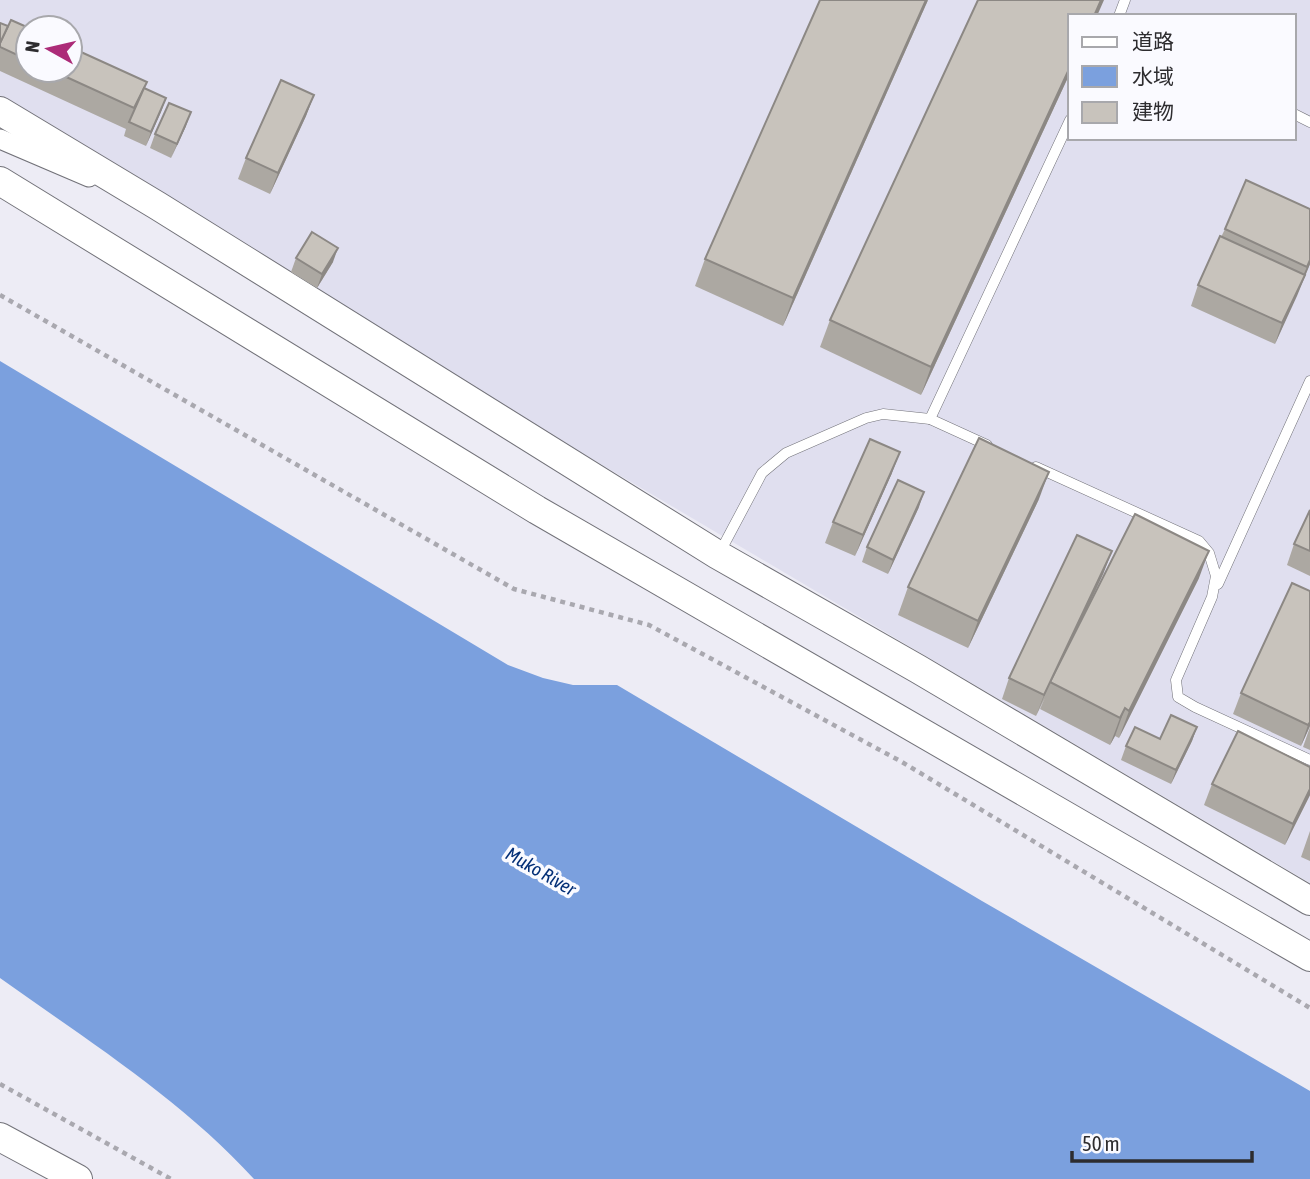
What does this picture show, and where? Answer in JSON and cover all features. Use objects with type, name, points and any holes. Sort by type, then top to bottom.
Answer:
[{"type":"street","points":[[0,111],[158,206],[719,555],[918,669],[1310,901]]},
{"type":"street","points":[[0,139],[158,206]]},
{"type":"street","points":[[0,181],[537,510],[1310,957]]},
{"type":"street","points":[[0,1136],[78,1179]]},
{"type":"lane","points":[[930,419],[1068,124]]},
{"type":"lane","points":[[1310,381],[1176,680],[1178,697],[1310,760]]},
{"type":"lane","points":[[719,555],[762,473],[786,453],[866,418],[883,414],[930,419],[991,447]]},
{"type":"lane","points":[[1028,464],[1199,541],[1209,554],[1216,576],[1212,597]]},
{"type":"path","points":[[0,295],[514,589],[649,625],[890,755],[1310,1008]]},
{"type":"path","points":[[0,1084],[171,1179]]},
{"type":"shaded area","points":[[0,0],[1310,0],[1310,883],[587,456],[0,99]]},
{"type":"water","name":"Muko River","points":[[0,361],[508,665],[543,678],[573,685],[617,685],[1310,1091],[1310,1179],[254,1179],[226,1150],[165,1097],[0,978]]},
{"type":"building","points":[[820,0],[926,0],[793,298],[705,259]]},
{"type":"building","points":[[978,0],[1101,0],[1095,14],[1068,14],[1068,71],[931,367],[830,320]]},
{"type":"building","points":[[11,20],[14,21],[14,54],[0,47]]},
{"type":"building","points":[[0,23],[8,26],[0,43]]},
{"type":"building","points":[[84,53],[147,82],[134,108],[82,84],[84,84]]},
{"type":"building","points":[[281,80],[314,95],[278,173],[246,158]]},
{"type":"building","points":[[144,88],[166,98],[151,132],[129,122]]},
{"type":"building","points":[[169,103],[191,112],[177,144],[155,134]]},
{"type":"building","points":[[1246,180],[1310,209],[1310,260],[1307,267],[1225,229]]},
{"type":"building","points":[[312,232],[338,248],[322,274],[296,258]]},
{"type":"building","points":[[1220,236],[1305,275],[1282,323],[1198,285]]},
{"type":"building","points":[[979,438],[1049,472],[978,621],[908,587]]},
{"type":"building","points":[[870,439],[900,452],[863,535],[833,522]]},
{"type":"building","points":[[898,480],[924,492],[893,560],[867,547]]},
{"type":"building","points":[[1310,510],[1310,551],[1294,544]]},
{"type":"building","points":[[1135,514],[1209,551],[1129,711],[1125,708],[1120,718],[1050,682]]},
{"type":"building","points":[[1077,535],[1112,551],[1044,695],[1009,678]]},
{"type":"building","points":[[1292,583],[1310,591],[1308,725],[1241,693]]},
{"type":"building","points":[[1171,715],[1197,727],[1176,770],[1126,746],[1135,727],[1160,739]]},
{"type":"building","points":[[1238,731],[1310,767],[1310,789],[1293,824],[1212,784]]}]
